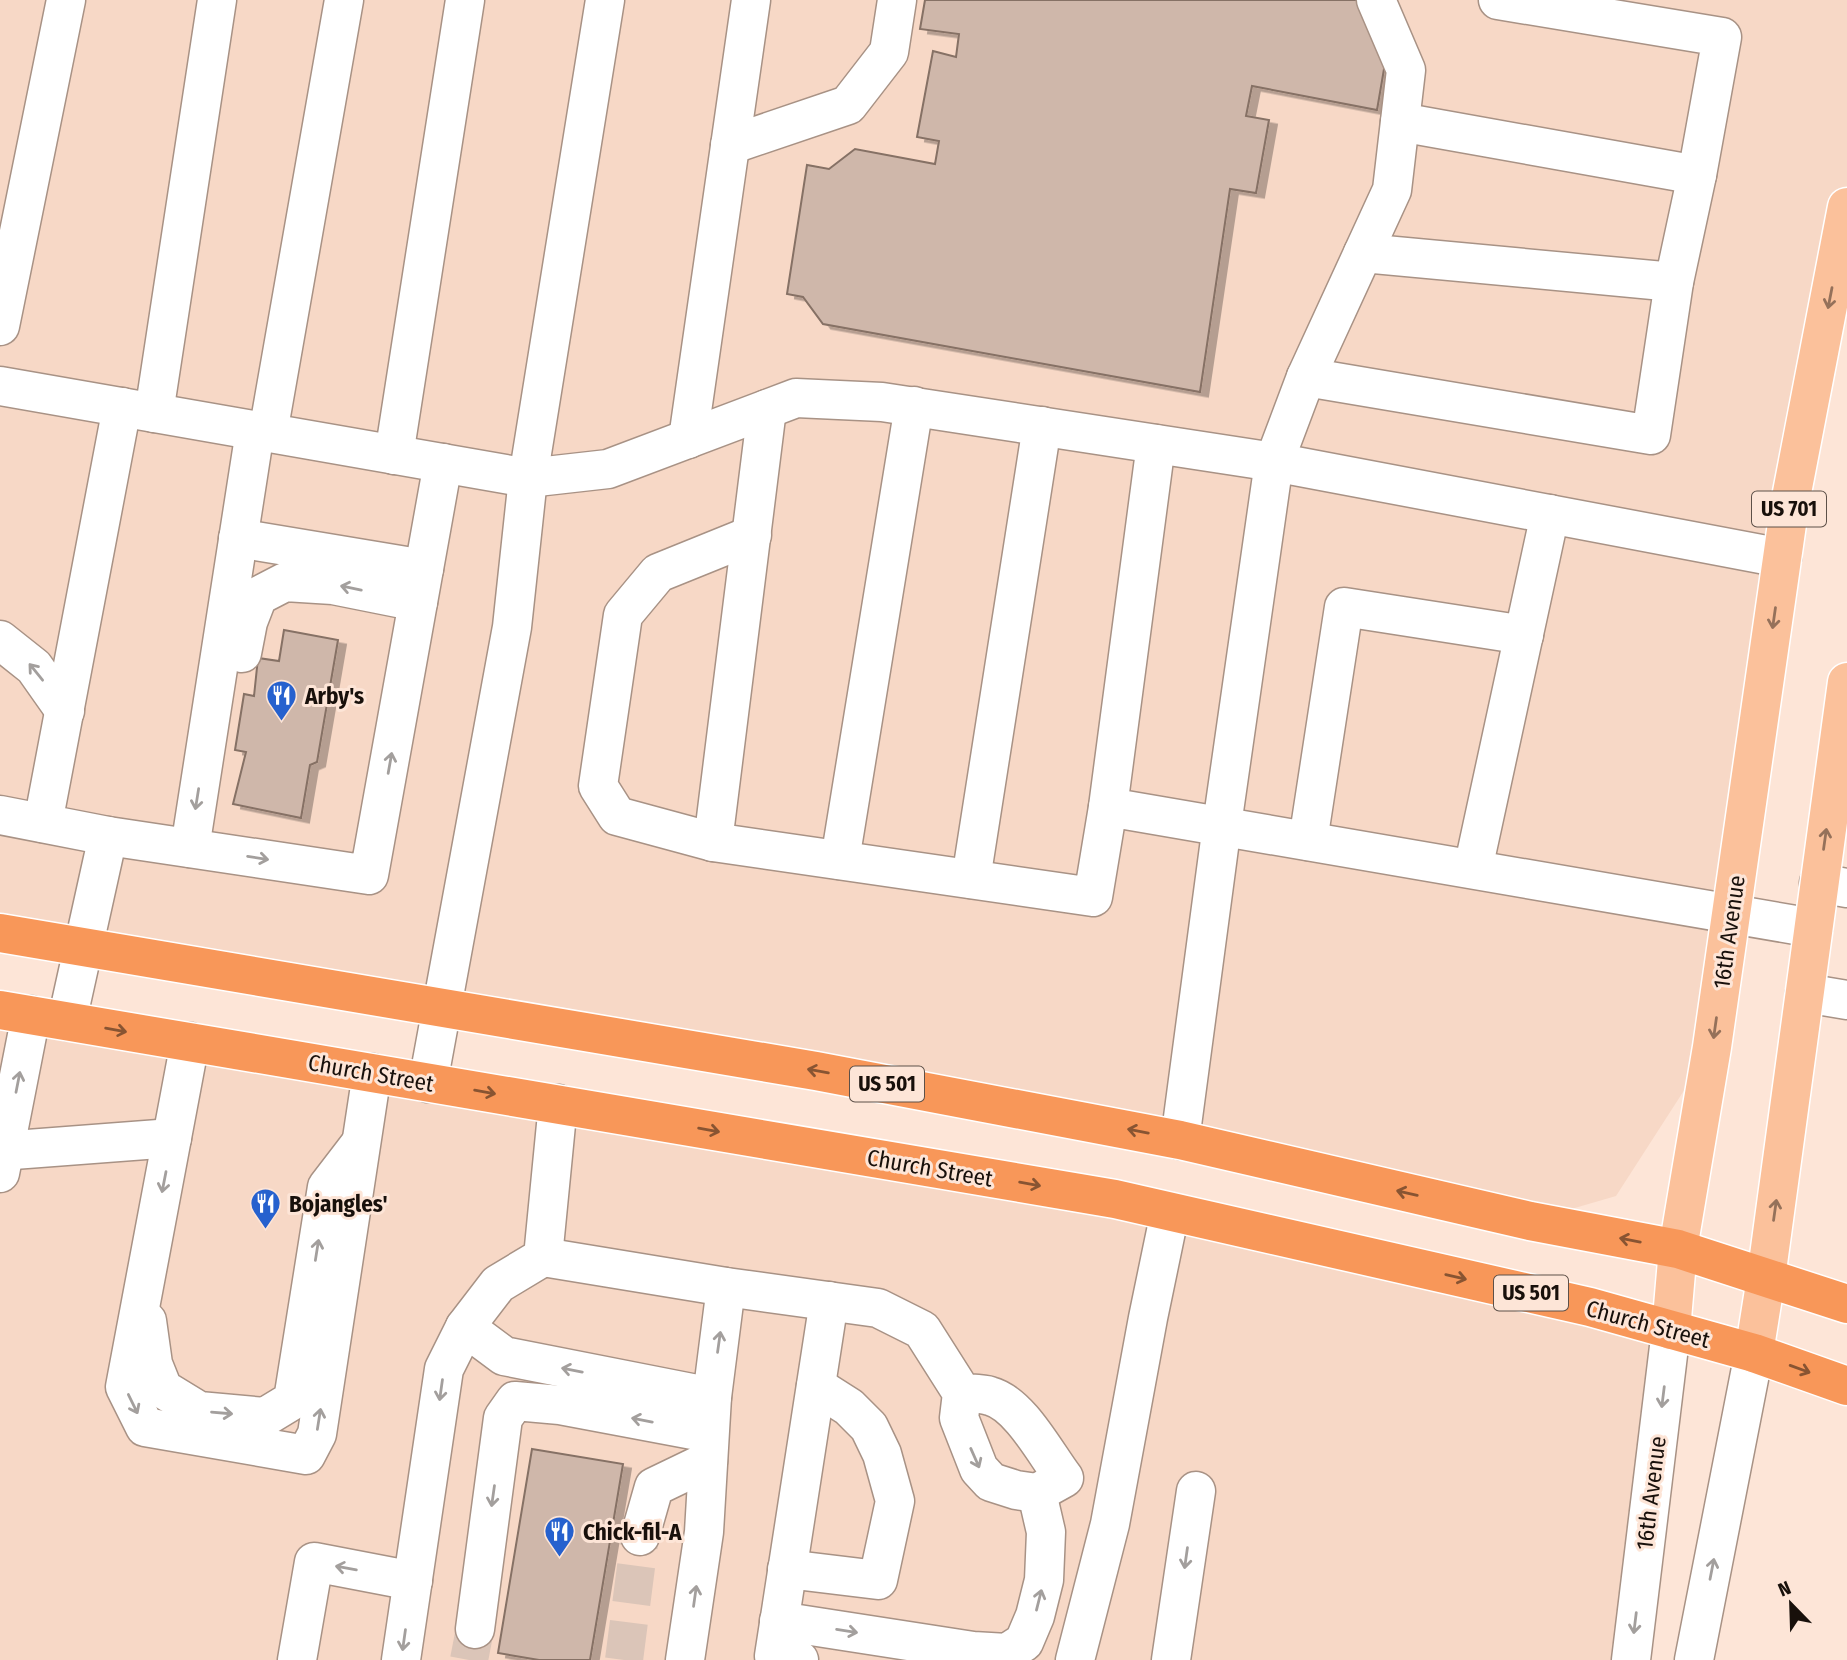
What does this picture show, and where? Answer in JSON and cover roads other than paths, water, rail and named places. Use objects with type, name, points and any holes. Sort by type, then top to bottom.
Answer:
[{"type":"highway","name":"US 501","points":[[0,933],[816,1071],[1180,1140],[1530,1222],[1678,1249],[1847,1304]]},
{"type":"highway","name":"Church Street","points":[[15,1012],[1115,1199],[1590,1307],[1754,1353],[1847,1386]]},
{"type":"main road","name":"16th Avenue","points":[[1671,1330],[1678,1249],[1732,915],[1790,503],[1847,207]]},
{"type":"main road","points":[[1754,1353],[1814,928],[1833,886],[1847,682]]},
{"type":"street","points":[[0,326],[66,0]]},
{"type":"street","points":[[43,823],[65,711],[138,410],[217,0]]},
{"type":"street","points":[[190,848],[238,538],[262,432],[344,0]]},
{"type":"street","points":[[394,455],[465,0]]},
{"type":"street","points":[[428,1083],[512,627],[528,478],[605,0]]},
{"type":"street","points":[[688,439],[751,0]]},
{"type":"street","points":[[730,145],[848,104],[889,52],[897,0]]},
{"type":"street","points":[[1180,1140],[1274,462],[1306,377],[1392,190],[1406,70],[1376,0]]},
{"type":"street","points":[[1306,377],[1651,435],[1674,282],[1722,37],[1498,0]]},
{"type":"street","points":[[1400,122],[1697,174]]},
{"type":"street","points":[[1363,253],[1674,282]]},
{"type":"street","points":[[0,386],[528,478],[608,468],[796,398],[882,402],[1274,462],[1782,558]]},
{"type":"street","points":[[840,860],[914,406]]},
{"type":"street","points":[[713,842],[767,409]]},
{"type":"street","points":[[971,879],[1042,426]]},
{"type":"street","points":[[751,535],[658,573],[623,615],[598,786],[617,816],[713,842],[1093,897],[1108,807],[1156,444]]},
{"type":"street","points":[[0,815],[108,836],[369,875],[443,463]]},
{"type":"street","points":[[1472,869],[1550,514]]},
{"type":"street","points":[[238,538],[421,586]]},
{"type":"street","points":[[205,749],[229,719],[248,622],[258,596],[285,582],[421,586]]},
{"type":"street","points":[[1308,841],[1344,607],[1524,635]]},
{"type":"street","points":[[0,640],[34,667],[65,711]]},
{"type":"street","points":[[1108,807],[1814,928]]},
{"type":"street","points":[[67,1021],[108,836]]},
{"type":"street","points":[[1805,993],[1847,1000]]},
{"type":"street","points":[[15,1012],[1,1159],[172,1138]]},
{"type":"street","points":[[190,1042],[125,1387],[145,1427],[306,1455],[317,1434],[372,1073]]},
{"type":"street","points":[[543,1257],[558,1104]]},
{"type":"street","points":[[143,1291],[153,1364],[163,1389],[199,1411],[265,1417],[293,1400],[327,1187],[361,1142]]},
{"type":"street","points":[[1075,1660],[1110,1524],[1170,1212]]},
{"type":"street","points":[[401,1660],[444,1369],[465,1327],[498,1284],[543,1257],[726,1287],[878,1308],[922,1330],[961,1393],[959,1418],[979,1469],[991,1482],[1016,1490],[1118,1478]]},
{"type":"street","points":[[685,1660],[704,1532],[709,1430],[726,1287]]},
{"type":"street","points":[[799,1660],[774,1656],[829,1301]]},
{"type":"street","points":[[465,1327],[504,1356],[709,1430]]},
{"type":"street","name":"16th Avenue","points":[[1631,1660],[1671,1330]]},
{"type":"street","points":[[1694,1660],[1754,1353]]},
{"type":"street","points":[[787,1569],[878,1580],[894,1501],[882,1454],[869,1427],[849,1407],[816,1386]]},
{"type":"street","points":[[779,1621],[972,1651],[1007,1653],[1024,1642],[1035,1616],[1044,1580],[1050,1486],[1029,1427],[1006,1404],[990,1396],[961,1393]]},
{"type":"street","points":[[475,1629],[503,1418],[515,1401],[560,1405],[709,1430]]},
{"type":"street","points":[[640,1536],[654,1487],[709,1430]]},
{"type":"street","points":[[1148,1660],[1173,1644],[1196,1491]]},
{"type":"street","points":[[297,1660],[314,1562],[413,1581]]},
{"type":"tunnel","points":[[624,1660],[640,1536]]},
{"type":"tunnel","points":[[469,1660],[475,1629]]},
{"type":"place","name":"Arby's","points":[[282,723]]},
{"type":"place","name":"Bojangles'","points":[[266,1231]]},
{"type":"place","name":"Chick-fil-A","points":[[560,1559]]}]
